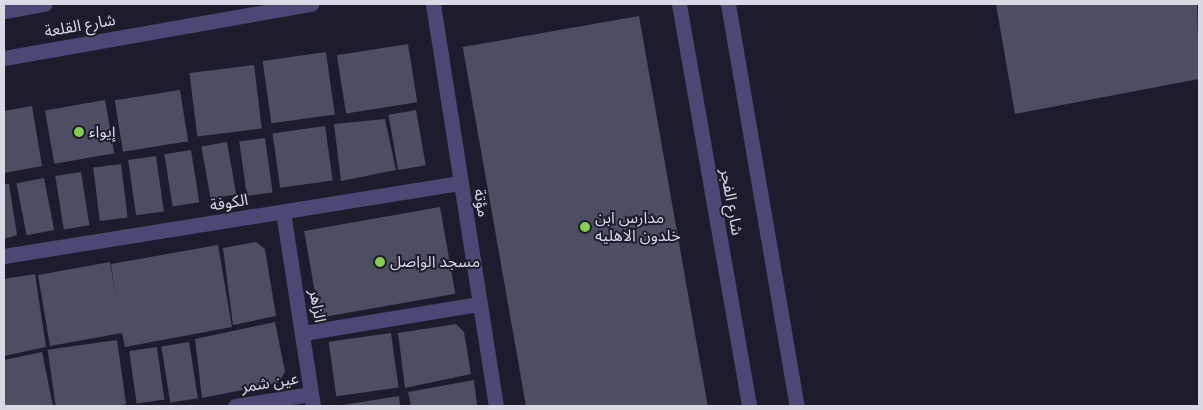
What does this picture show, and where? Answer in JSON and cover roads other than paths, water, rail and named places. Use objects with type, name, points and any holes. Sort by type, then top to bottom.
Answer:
[{"type":"street","name":"شارع القلعة","points":[[4,11],[44,4]]},
{"type":"street","name":"شارع القلعة","points":[[4,58],[311,4]]},
{"type":"street","name":"مؤتة","points":[[433,4],[478,304],[496,406]]},
{"type":"street","name":"شارع الفجر","points":[[679,4],[749,406]]},
{"type":"street","name":"شارع الفجر","points":[[728,4],[798,406]]},
{"type":"street","name":"الكوفة","points":[[4,256],[460,183]]},
{"type":"street","name":"الزاهر","points":[[283,212],[304,333],[312,400]]},
{"type":"street","points":[[304,333],[478,304]]},
{"type":"street","name":"عين شمر","points":[[235,406],[312,400]]},
{"type":"place","name":"إيواء","points":[[79,132]]},
{"type":"place","name":"مدارس ابن خلدون الاهليه","points":[[585,227]]},
{"type":"place","name":"مسجد الواصل","points":[[380,262]]}]
